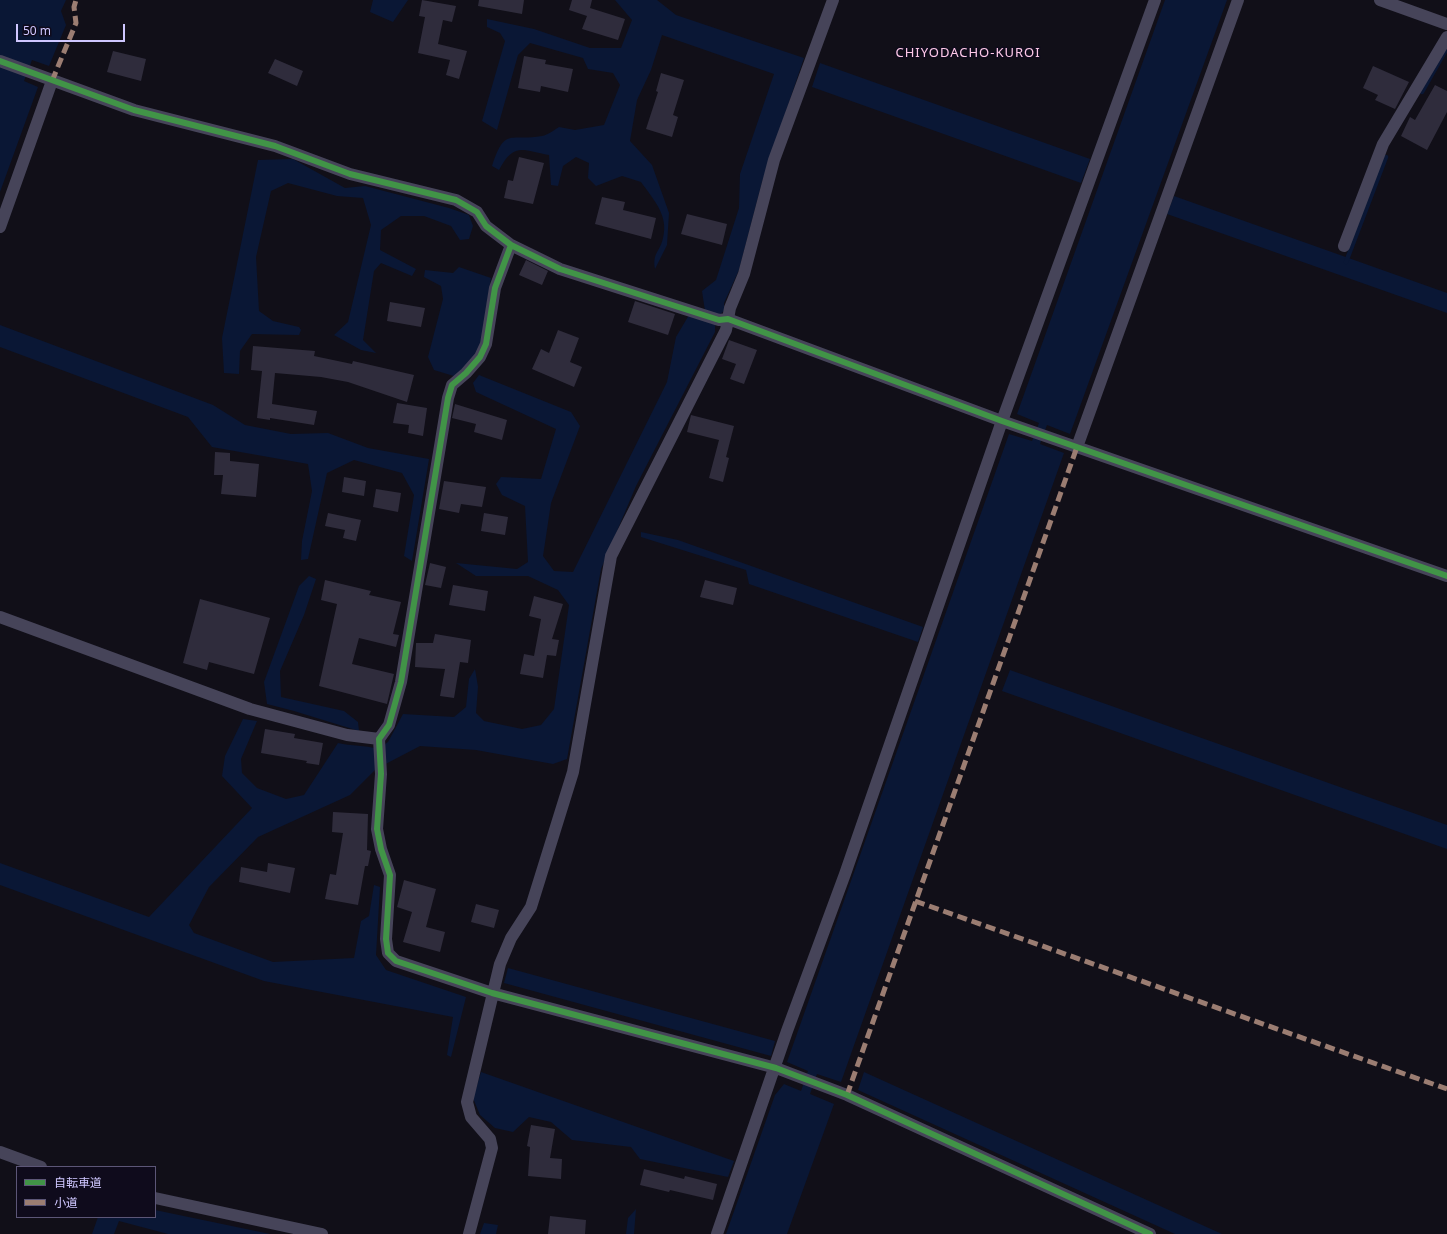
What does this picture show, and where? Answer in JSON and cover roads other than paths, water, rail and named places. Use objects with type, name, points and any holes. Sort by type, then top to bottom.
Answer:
[{"type":"street","points":[[468,1234],[492,1148],[490,1139],[471,1117],[467,1102],[500,964],[511,938],[531,907],[573,772],[612,556],[726,330],[723,319],[730,308],[744,274],[774,160],[833,0]]},
{"type":"street","points":[[717,1234],[851,859],[1002,421],[1155,0]]},
{"type":"street","points":[[1077,447],[1238,0]]},
{"type":"street","points":[[1380,0],[1447,24]]},
{"type":"street","points":[[1344,246],[1383,144],[1447,37]]},
{"type":"street","points":[[0,60],[52,81],[134,110],[275,146],[350,174],[456,200],[477,212],[486,226],[511,245],[560,269],[723,319],[1002,421],[1447,576]]},
{"type":"street","points":[[0,227],[52,81]]},
{"type":"street","points":[[511,245],[495,288],[486,344],[480,357],[466,373],[452,385],[448,398],[401,682],[389,725],[379,739],[381,774],[377,829],[381,850],[390,875],[386,939],[388,953],[396,961],[492,993],[776,1068],[847,1095],[1150,1234]]},
{"type":"street","points":[[0,617],[250,709],[347,735],[379,739]]},
{"type":"street","points":[[0,1152],[38,1166]]},
{"type":"street","points":[[156,1198],[322,1234]]},
{"type":"water","points":[[0,0],[66,0],[61,11],[66,25],[49,66],[32,60],[24,81],[38,87],[0,192]]},
{"type":"water","points":[[373,0],[408,0],[393,22],[370,12]]},
{"type":"water","points":[[615,0],[657,0],[676,15],[804,58],[762,182],[739,270],[724,303],[724,311],[718,318],[715,332],[636,486],[601,569],[567,759],[553,764],[476,750],[420,746],[376,769],[350,795],[258,837],[209,887],[189,925],[194,933],[273,962],[354,958],[361,921],[369,916],[374,885],[380,887],[376,955],[386,970],[466,997],[451,1057],[447,1055],[453,1017],[264,981],[0,885],[0,863],[149,917],[252,808],[222,776],[225,756],[243,719],[257,721],[241,759],[242,773],[257,788],[286,799],[304,795],[338,743],[378,749],[388,742],[403,714],[454,717],[466,707],[469,679],[475,669],[478,687],[476,713],[484,721],[522,729],[541,725],[554,709],[569,605],[558,590],[528,576],[476,576],[456,563],[517,569],[528,562],[525,506],[502,495],[496,484],[501,477],[541,479],[556,429],[476,392],[473,383],[479,375],[571,412],[580,426],[551,503],[543,556],[554,571],[573,572],[667,382],[676,337],[689,315],[705,311],[702,291],[716,280],[739,208],[740,174],[774,74],[662,35],[651,70],[637,100],[630,141],[652,165],[669,213],[667,245],[655,269],[655,256],[663,238],[664,222],[655,201],[641,182],[622,176],[596,186],[588,178],[589,163],[576,157],[563,166],[558,186],[551,185],[549,155],[525,150],[520,150],[509,155],[499,170],[492,166],[501,145],[510,138],[542,136],[549,134],[559,127],[575,130],[604,125],[620,85],[613,73],[588,69],[583,58],[530,43],[518,55],[497,130],[482,121],[505,41],[500,33],[487,27],[487,19],[534,29],[590,48],[621,48],[632,20]]},
{"type":"water","points":[[1165,0],[1227,0],[1070,434],[1047,425],[1040,444],[1064,453],[841,1082],[817,1074],[810,1094],[834,1104],[787,1234],[726,1234],[775,1095],[784,1084],[801,1091],[808,1071],[787,1062],[1009,434],[1032,441],[1039,423],[1017,414]]},
{"type":"water","points":[[820,63],[1090,159],[1081,183],[812,87]]},
{"type":"water","points":[[293,159],[345,188],[365,186],[449,208],[469,215],[473,226],[469,239],[460,240],[451,226],[424,216],[401,216],[381,230],[380,250],[416,269],[412,276],[381,263],[374,271],[363,340],[376,353],[361,350],[334,335],[348,322],[371,225],[363,198],[337,196],[288,183],[271,191],[256,257],[259,311],[273,321],[299,327],[301,330],[299,335],[252,334],[240,351],[239,374],[224,373],[222,338],[258,160]]},
{"type":"water","points":[[1174,196],[1447,293],[1447,313],[1167,214]]},
{"type":"water","points":[[459,267],[491,278],[481,343],[475,356],[457,377],[434,370],[428,357],[443,299],[441,286],[424,277],[425,270],[453,273]]},
{"type":"water","points":[[0,325],[213,405],[245,425],[291,434],[328,433],[368,448],[429,459],[412,561],[404,556],[414,495],[402,473],[354,460],[327,473],[308,559],[301,560],[302,541],[312,491],[308,464],[212,447],[188,417],[0,347]]},
{"type":"water","points":[[641,532],[678,540],[923,627],[918,642],[749,584],[746,570],[641,537]]},
{"type":"water","points":[[309,576],[316,579],[304,615],[280,671],[281,697],[344,711],[358,722],[359,731],[267,704],[264,682],[299,586]]},
{"type":"water","points":[[1010,670],[1447,825],[1447,849],[1002,691]]},
{"type":"water","points":[[508,968],[775,1041],[771,1056],[504,983]]},
{"type":"water","points":[[481,1072],[734,1161],[728,1177],[640,1159],[631,1147],[572,1140],[551,1122],[529,1117],[513,1132],[495,1128],[480,1115],[473,1098]]},
{"type":"water","points":[[864,1072],[1222,1234],[1175,1234],[858,1090]]},
{"type":"water","points":[[636,1209],[634,1234],[626,1234],[628,1218]]},
{"type":"water","points":[[156,1210],[270,1234],[168,1234],[119,1221],[114,1234],[92,1234],[98,1218],[156,1218]]},
{"type":"water","points":[[484,1223],[498,1225],[496,1234],[480,1234]]},
{"type":"waterway","points":[[1422,92],[1447,48]]},
{"type":"waterway","points":[[1346,262],[1386,157]]},
{"type":"district","name":"CHIYODACHO-KUROI","points":[[968,53]]}]
